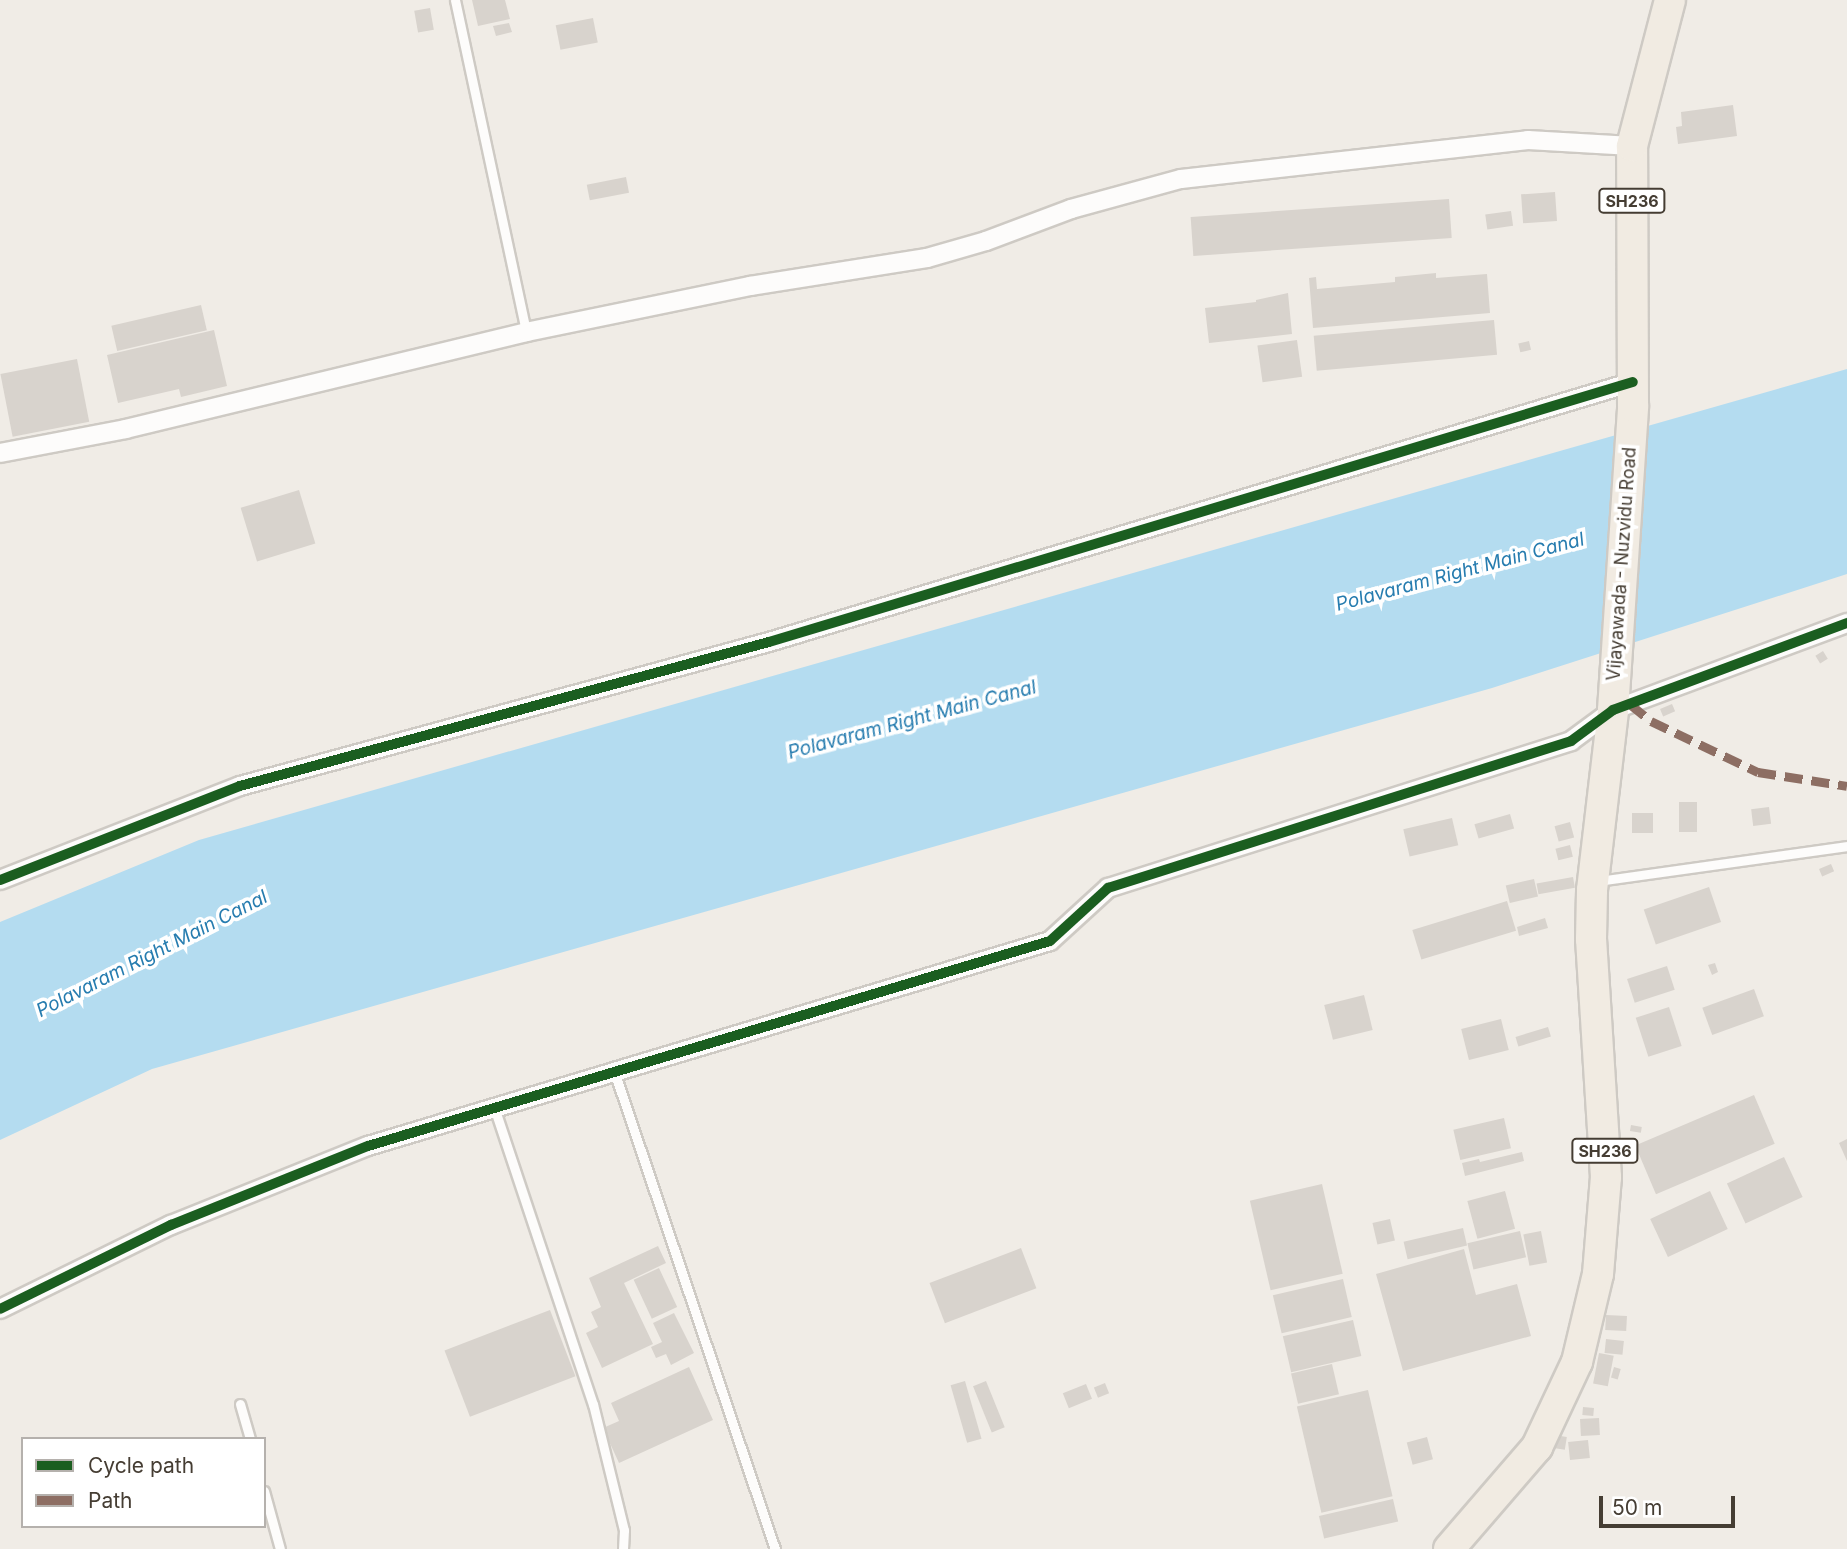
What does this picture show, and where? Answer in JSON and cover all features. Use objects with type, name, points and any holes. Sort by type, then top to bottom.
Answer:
[{"type":"main road","name":"Vijayawada - Nuzvidu Road","points":[[1449,1549],[1537,1447],[1577,1362],[1598,1274],[1606,1177],[1592,990],[1593,881],[1613,710],[1633,394],[1632,146],[1670,0]]},
{"type":"street","points":[[0,453],[126,429],[526,332],[750,286],[927,258],[986,241],[1071,209],[1181,179],[1528,140],[1632,146]]},
{"type":"street","points":[[0,880],[240,786],[769,642],[1633,394]]},
{"type":"street","points":[[0,1309],[183,1220],[368,1146],[1050,941],[1108,888],[1571,741],[1613,710],[1847,622]]},
{"type":"lane","points":[[455,0],[526,332]]},
{"type":"lane","points":[[1593,881],[1847,846]]},
{"type":"lane","points":[[614,1071],[775,1549]]},
{"type":"lane","points":[[494,1107],[593,1404],[624,1530],[624,1549]]},
{"type":"lane","points":[[240,1404],[249,1437]]},
{"type":"lane","points":[[266,1499],[280,1549]]},
{"type":"water","name":"Polavaram Right Main Canal","points":[[1847,369],[1847,574],[1492,688],[152,1069],[0,1140],[0,922],[199,840]]},
{"type":"building","points":[[472,0],[505,0],[510,19],[478,26]]},
{"type":"building","points":[[430,8],[434,30],[418,32],[414,11]]},
{"type":"building","points":[[593,18],[598,43],[560,50],[556,25]]},
{"type":"building","points":[[509,23],[512,32],[496,36],[493,26]]},
{"type":"building","points":[[1733,105],[1737,136],[1678,144],[1676,127],[1682,126],[1681,112]]},
{"type":"building","points":[[626,177],[629,193],[590,200],[587,185]]},
{"type":"building","points":[[1555,192],[1557,221],[1523,223],[1521,194]]},
{"type":"building","points":[[1449,199],[1452,238],[1193,256],[1191,217]]},
{"type":"building","points":[[1650,199],[1663,200],[1662,213],[1649,212]]},
{"type":"building","points":[[1511,211],[1513,226],[1487,229],[1485,215]]},
{"type":"building","points":[[1436,273],[1436,278],[1487,274],[1490,313],[1313,328],[1309,278],[1316,277],[1317,289],[1395,282],[1395,277]]},
{"type":"building","points":[[1288,293],[1292,334],[1209,343],[1205,308],[1256,302]]},
{"type":"building","points":[[201,305],[207,330],[117,351],[111,326]]},
{"type":"building","points":[[1494,320],[1497,355],[1317,371],[1314,336]]},
{"type":"building","points":[[214,330],[227,386],[181,397],[179,389],[118,403],[107,355]]},
{"type":"building","points":[[1297,340],[1302,377],[1263,382],[1257,346]]},
{"type":"building","points":[[1529,341],[1531,350],[1520,352],[1518,343]]},
{"type":"building","points":[[77,359],[89,422],[13,437],[0,374]]},
{"type":"building","points":[[299,490],[315,544],[257,561],[241,508]]},
{"type":"building","points":[[1823,651],[1828,659],[1820,663],[1815,656]]},
{"type":"building","points":[[1672,704],[1675,711],[1663,716],[1660,709]]},
{"type":"building","points":[[1679,802],[1697,802],[1697,832],[1679,832]]},
{"type":"building","points":[[1769,807],[1771,824],[1753,826],[1751,809]]},
{"type":"building","points":[[1632,813],[1653,813],[1653,833],[1632,833]]},
{"type":"building","points":[[1510,814],[1514,828],[1479,839],[1474,824]]},
{"type":"building","points":[[1452,818],[1458,845],[1410,857],[1403,829]]},
{"type":"building","points":[[1570,822],[1574,837],[1559,842],[1555,826]]},
{"type":"building","points":[[1570,845],[1573,857],[1558,860],[1555,849]]},
{"type":"building","points":[[1831,864],[1834,871],[1822,876],[1819,869]]},
{"type":"building","points":[[1573,877],[1575,888],[1538,894],[1537,883]]},
{"type":"building","points":[[1534,879],[1538,897],[1510,903],[1506,886]]},
{"type":"building","points":[[1709,887],[1721,922],[1656,944],[1644,909]]},
{"type":"building","points":[[1507,901],[1516,931],[1421,960],[1412,930]]},
{"type":"building","points":[[1545,918],[1548,928],[1519,936],[1517,927]]},
{"type":"building","points":[[1715,963],[1718,972],[1712,975],[1708,965]]},
{"type":"building","points":[[1667,966],[1675,990],[1635,1003],[1627,979]]},
{"type":"building","points":[[1754,989],[1764,1016],[1712,1035],[1702,1008]]},
{"type":"building","points":[[1364,995],[1373,1030],[1333,1040],[1324,1005]]},
{"type":"building","points":[[1669,1007],[1682,1046],[1648,1057],[1636,1018]]},
{"type":"building","points":[[1501,1019],[1509,1050],[1469,1060],[1461,1029]]},
{"type":"building","points":[[1548,1027],[1551,1037],[1518,1047],[1515,1037]]},
{"type":"building","points":[[1754,1095],[1775,1144],[1656,1194],[1635,1145]]},
{"type":"building","points":[[1504,1118],[1511,1148],[1460,1160],[1453,1130]]},
{"type":"building","points":[[1631,1125],[1642,1127],[1641,1133],[1630,1131]]},
{"type":"building","points":[[1847,1139],[1847,1161],[1839,1143]]},
{"type":"building","points":[[1522,1152],[1524,1161],[1465,1176],[1462,1163],[1479,1159],[1480,1162]]},
{"type":"building","points":[[1784,1157],[1803,1197],[1745,1224],[1727,1184]]},
{"type":"building","points":[[1322,1184],[1343,1274],[1271,1290],[1250,1201]]},
{"type":"building","points":[[1505,1191],[1515,1229],[1477,1239],[1467,1201]]},
{"type":"building","points":[[1710,1191],[1728,1229],[1668,1257],[1650,1219]]},
{"type":"building","points":[[1390,1219],[1395,1240],[1377,1244],[1372,1223]]},
{"type":"building","points":[[1463,1228],[1467,1246],[1408,1259],[1404,1242]]},
{"type":"building","points":[[1520,1231],[1526,1257],[1473,1269],[1467,1243]]},
{"type":"building","points":[[1541,1231],[1547,1262],[1529,1266],[1523,1234]]},
{"type":"building","points":[[658,1246],[666,1263],[624,1283],[653,1344],[602,1368],[586,1333],[598,1327],[591,1312],[601,1307],[589,1278]]},
{"type":"building","points":[[1021,1248],[1036,1288],[945,1323],[930,1283]]},
{"type":"building","points":[[1464,1249],[1476,1295],[1517,1284],[1531,1336],[1403,1371],[1376,1274]]},
{"type":"building","points":[[659,1268],[677,1307],[652,1319],[634,1280]]},
{"type":"building","points":[[1343,1279],[1352,1317],[1282,1333],[1273,1295]]},
{"type":"building","points":[[550,1310],[575,1376],[470,1417],[445,1350]]},
{"type":"building","points":[[674,1313],[694,1353],[671,1365],[666,1354],[656,1358],[651,1347],[662,1342],[653,1323]]},
{"type":"building","points":[[1606,1315],[1627,1316],[1626,1331],[1605,1330]]},
{"type":"building","points":[[1353,1320],[1361,1356],[1291,1372],[1283,1336]]},
{"type":"building","points":[[1606,1339],[1624,1341],[1622,1355],[1605,1353]]},
{"type":"building","points":[[1599,1353],[1614,1356],[1608,1386],[1593,1383]]},
{"type":"building","points":[[1332,1364],[1339,1394],[1298,1404],[1291,1373]]},
{"type":"building","points":[[689,1367],[713,1420],[619,1463],[603,1428],[619,1421],[611,1403]]},
{"type":"building","points":[[1614,1367],[1621,1369],[1618,1380],[1611,1378]]},
{"type":"building","points":[[965,1381],[982,1439],[967,1443],[951,1385]]},
{"type":"building","points":[[986,1381],[1005,1427],[992,1433],[973,1386]]},
{"type":"building","points":[[1105,1383],[1109,1393],[1098,1398],[1094,1387]]},
{"type":"building","points":[[1086,1384],[1092,1399],[1069,1408],[1063,1393]]},
{"type":"building","points":[[1368,1390],[1393,1496],[1321,1513],[1297,1406]]},
{"type":"building","points":[[1583,1407],[1594,1408],[1593,1416],[1582,1415]]},
{"type":"building","points":[[1599,1418],[1600,1435],[1581,1436],[1580,1419]]},
{"type":"building","points":[[1554,1435],[1567,1437],[1565,1450],[1552,1448]]},
{"type":"building","points":[[1427,1437],[1433,1459],[1413,1465],[1407,1442]]},
{"type":"building","points":[[1588,1440],[1590,1458],[1570,1460],[1568,1442]]},
{"type":"building","points":[[1393,1499],[1398,1521],[1324,1539],[1319,1516]]},
{"type":"marked path","points":[[1630,704],[1651,721],[1758,772],[1847,786]]},
{"type":"cycle path","points":[[0,880],[240,786],[769,642],[1633,382]]},
{"type":"cycle path","points":[[0,1309],[171,1225],[368,1146],[1050,941],[1108,888],[1571,741],[1613,710],[1847,623]]}]
